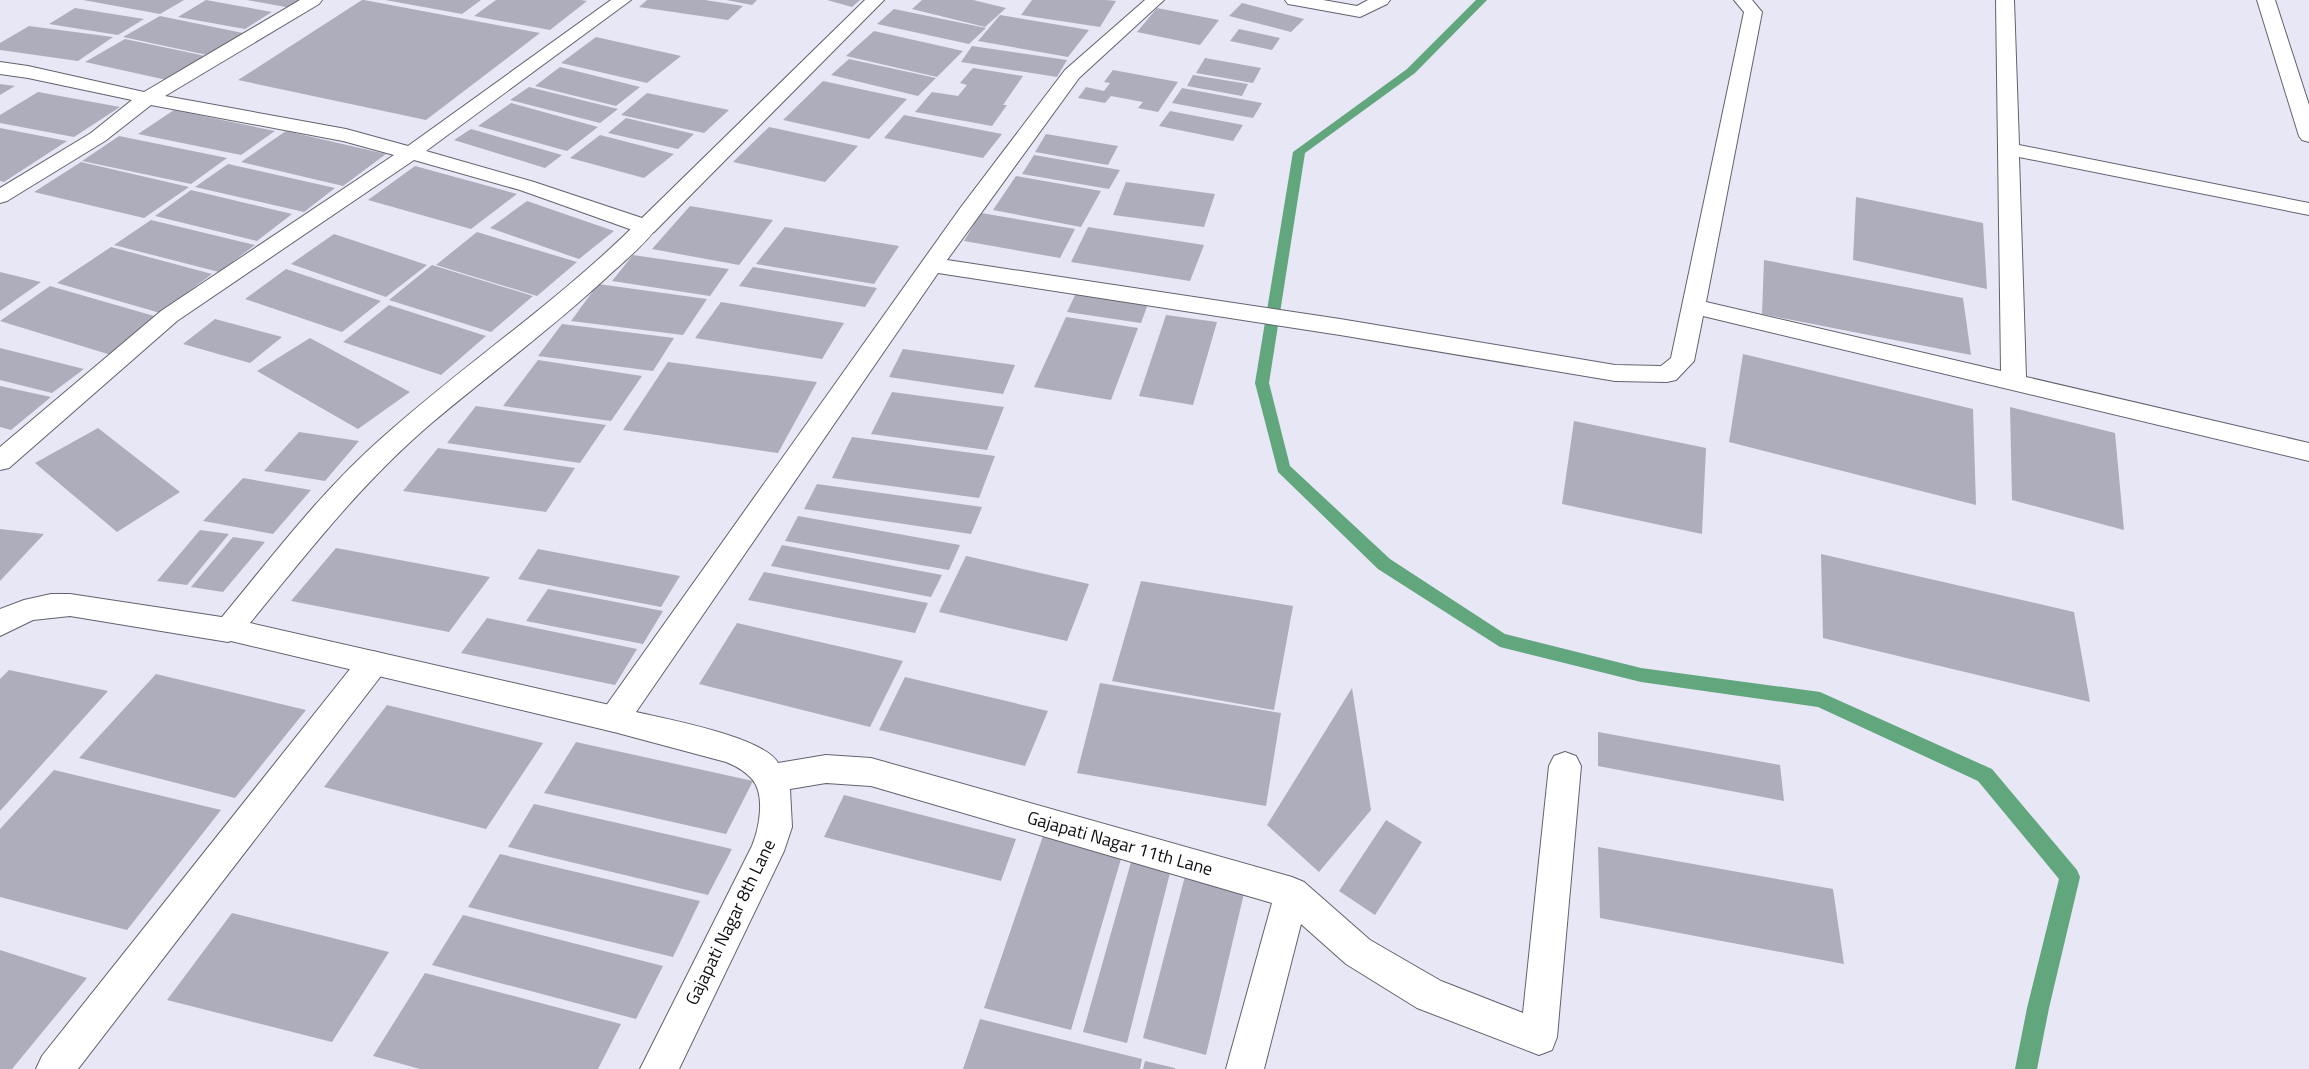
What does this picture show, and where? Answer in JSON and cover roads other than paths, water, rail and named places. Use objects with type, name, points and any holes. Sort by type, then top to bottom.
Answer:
[{"type":"street","points":[[0,198],[98,137],[147,98],[313,0]]},
{"type":"street","points":[[0,461],[169,316],[411,153],[622,0]]},
{"type":"street","points":[[228,630],[354,478],[437,404],[580,290],[875,0]]},
{"type":"street","points":[[614,719],[969,212],[1072,74],[1155,0]]},
{"type":"street","points":[[1294,0],[1360,12],[1381,0]]},
{"type":"street","points":[[932,265],[1340,327],[1615,373],[1668,374],[1682,360],[1695,307],[1752,12],[1743,0]]},
{"type":"street","points":[[2005,0],[2014,383]]},
{"type":"street","points":[[2266,0],[2309,136]]},
{"type":"street","points":[[0,68],[28,72],[147,98],[346,135],[527,186],[646,227]]},
{"type":"street","points":[[2009,149],[2309,209]]},
{"type":"street","points":[[1695,307],[2309,452]]},
{"type":"street","points":[[0,624],[32,609],[52,605],[70,605],[228,630],[614,719],[732,750],[752,759],[767,775]]},
{"type":"street","points":[[55,1069],[373,663]]},
{"type":"street","points":[[1245,1069],[1292,892],[1358,952],[1430,995],[1539,1037],[1564,766]]},
{"type":"street","name":"Gajapati Nagar 11th Lane","points":[[767,775],[826,769],[870,772],[1292,892]]},
{"type":"street","name":"Gajapati Nagar 8th Lane","points":[[659,1069],[767,851],[776,827],[774,792],[767,775]]},
{"type":"waterway","points":[[1482,0],[1411,71],[1299,152],[1262,383],[1283,468],[1384,564],[1500,640],[1641,675],[1820,700],[1985,775],[2070,877],[2038,1008],[2026,1069]]}]
